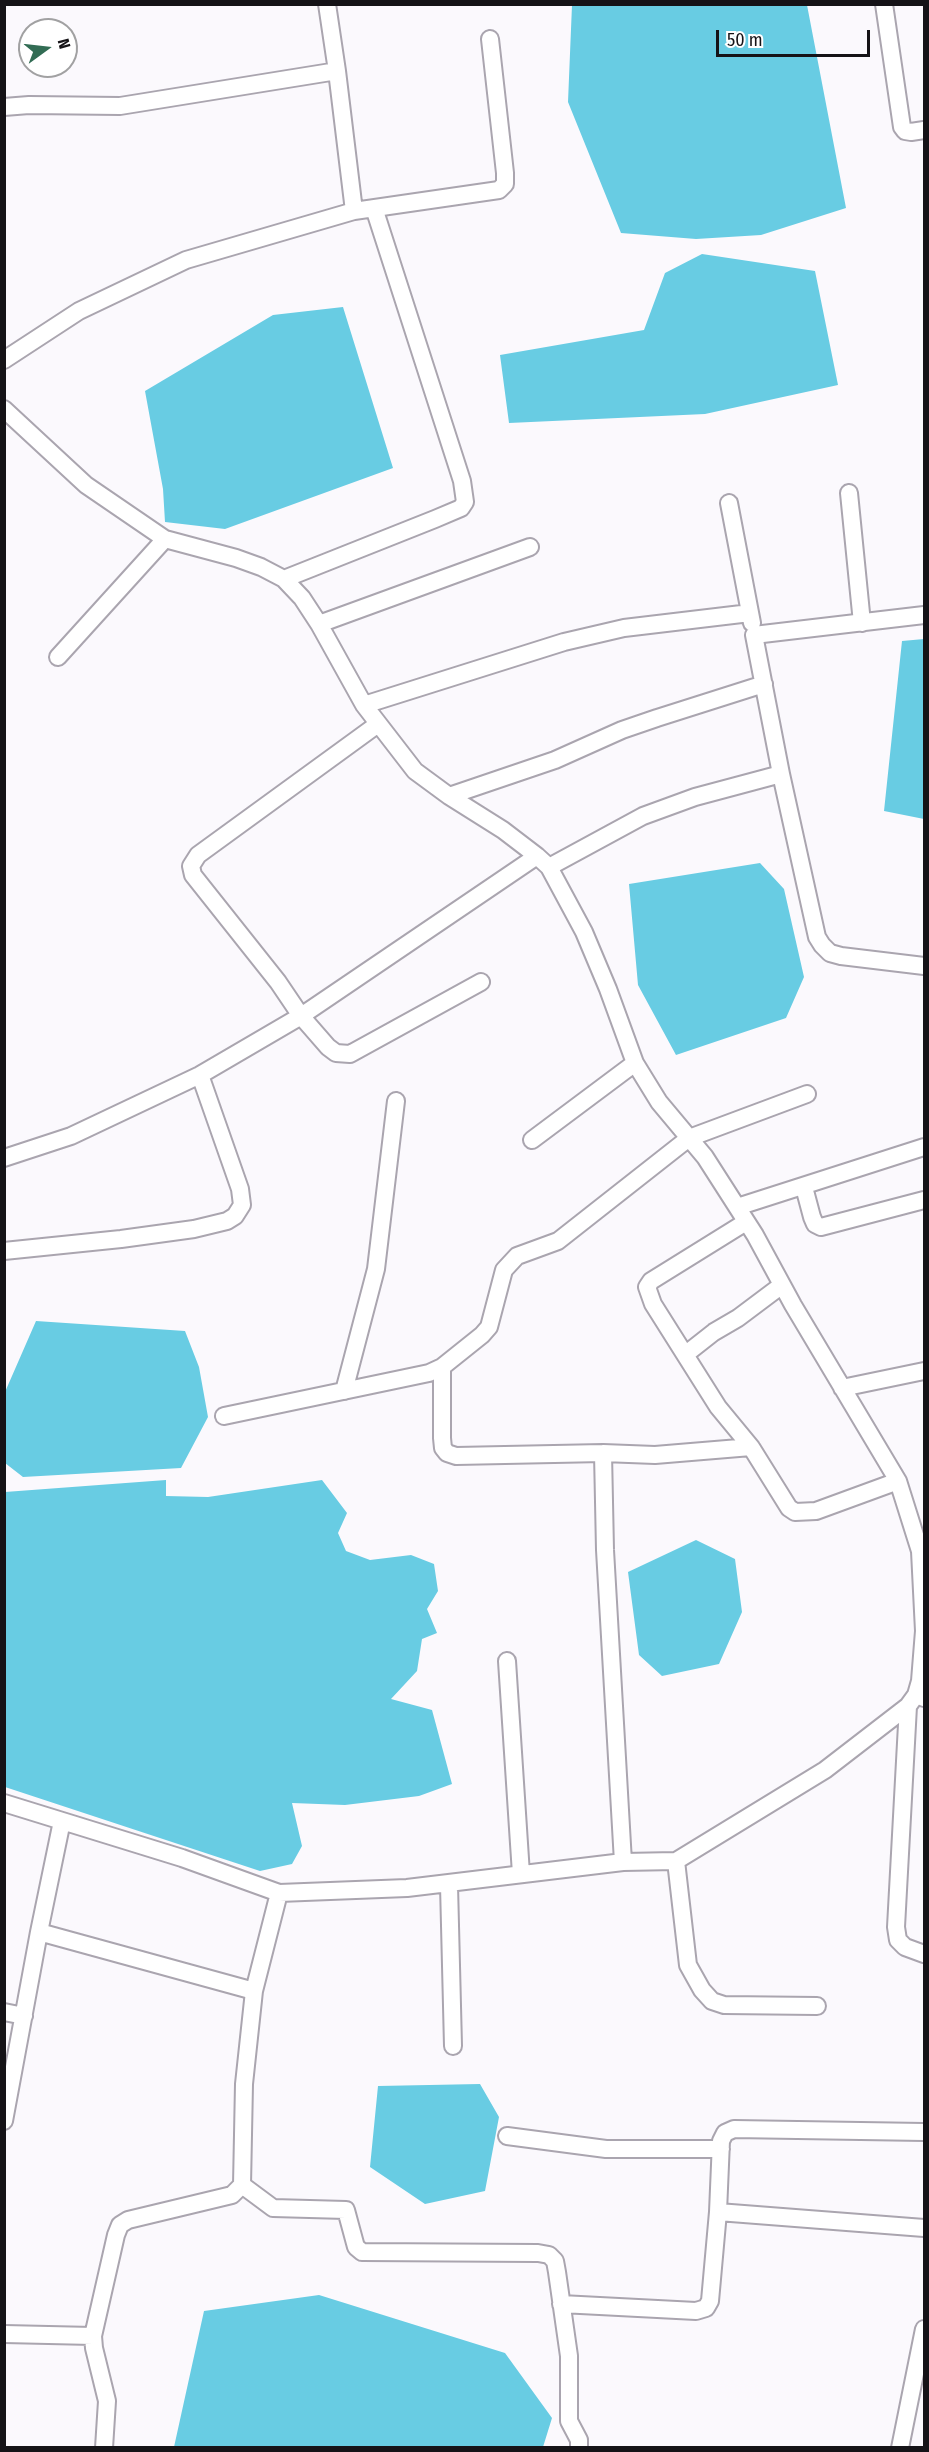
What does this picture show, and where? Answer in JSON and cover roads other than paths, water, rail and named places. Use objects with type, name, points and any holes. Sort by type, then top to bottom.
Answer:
[{"type":"street","points":[[327,4],[338,71],[354,211]]},
{"type":"street","points":[[884,4],[902,127],[905,131],[911,132],[924,130]]},
{"type":"street","points":[[4,360],[79,311],[186,260],[354,211],[499,190],[504,184],[505,173],[490,39]]},
{"type":"street","points":[[4,107],[120,106],[338,71]]},
{"type":"street","points":[[284,579],[452,512],[461,508],[465,502],[462,481],[374,208]]},
{"type":"street","points":[[4,409],[86,485],[165,539],[236,558],[284,579],[302,598],[319,624],[364,705],[415,771],[449,796],[503,830],[543,861],[584,932],[635,1063],[659,1102],[689,1138],[746,1222],[897,1481],[922,1551],[924,1631],[896,1927],[898,1940],[905,1947],[924,1954]]},
{"type":"street","points":[[849,493],[862,623]]},
{"type":"street","points":[[729,503],[781,774],[817,937],[831,953],[841,956],[924,966]]},
{"type":"street","points":[[58,657],[165,539]]},
{"type":"street","points":[[319,624],[530,547]]},
{"type":"street","points":[[364,705],[564,642],[624,628],[750,613]]},
{"type":"street","points":[[754,635],[924,615]]},
{"type":"street","points":[[449,796],[555,760],[622,730],[764,684]]},
{"type":"street","points":[[378,724],[198,855],[191,866],[193,875],[278,982],[301,1016],[336,1053],[350,1054],[481,982]]},
{"type":"street","points":[[4,1158],[71,1136],[200,1075],[301,1016],[384,958],[543,861],[643,816],[695,797],[781,774]]},
{"type":"street","points":[[532,1140],[635,1063]]},
{"type":"street","points":[[4,1251],[194,1229],[227,1221],[235,1216],[242,1205],[240,1190],[200,1075]]},
{"type":"street","points":[[224,1416],[429,1373],[442,1367],[489,1327],[504,1270],[510,1262],[527,1250],[558,1241],[689,1138],[807,1094]]},
{"type":"street","points":[[344,1391],[376,1269],[396,1101]]},
{"type":"street","points":[[737,1207],[924,1147]]},
{"type":"street","points":[[804,1187],[812,1217],[815,1224],[821,1227],[924,1200]]},
{"type":"street","points":[[746,1222],[651,1281],[647,1287],[653,1304],[718,1407],[751,1447],[789,1508],[795,1512],[816,1511],[897,1481]]},
{"type":"street","points":[[686,1354],[782,1285]]},
{"type":"street","points":[[442,1367],[442,1438],[447,1454],[456,1456],[603,1453],[655,1455],[751,1447]]},
{"type":"street","points":[[842,1388],[924,1371]]},
{"type":"street","points":[[603,1453],[605,1550],[623,1862]]},
{"type":"street","points":[[507,1661],[521,1874]]},
{"type":"street","points":[[4,1803],[182,1858],[279,1893],[449,1885],[623,1862],[676,1861],[825,1770],[916,1700]]},
{"type":"street","points":[[4,2121],[8,2081],[24,2016],[62,1821]]},
{"type":"street","points":[[676,1861],[688,1965],[702,1990],[712,2001],[724,2005],[817,2006]]},
{"type":"street","points":[[449,1885],[453,2046]]},
{"type":"street","points":[[104,2448],[107,2401],[93,2336],[120,2225],[128,2220],[232,2195],[242,2185],[244,2084],[254,1991],[279,1893]]},
{"type":"street","points":[[39,1932],[254,1991]]},
{"type":"street","points":[[4,2012],[24,2016]]},
{"type":"street","points":[[561,2304],[696,2311],[706,2308],[710,2301],[718,2212],[721,2141],[725,2133],[734,2129],[924,2132]]},
{"type":"street","points":[[507,2136],[606,2150],[721,2149]]},
{"type":"street","points":[[242,2185],[273,2208],[346,2210],[356,2247],[362,2252],[538,2253],[549,2255],[555,2261],[569,2356],[569,2421],[579,2440],[579,2448]]},
{"type":"street","points":[[718,2212],[924,2228]]},
{"type":"street","points":[[900,2448],[922,2358],[924,2329]]},
{"type":"street","points":[[4,2334],[93,2336]]},
{"type":"water","points":[[572,5],[807,5],[846,208],[761,235],[696,239],[621,233],[568,102]]},
{"type":"water","points":[[702,254],[815,271],[838,385],[705,414],[509,423],[500,355],[644,330],[665,273]]},
{"type":"water","points":[[343,307],[393,468],[225,529],[165,522],[163,489],[145,391],[273,315]]},
{"type":"water","points":[[924,639],[924,819],[884,811],[902,641]]},
{"type":"water","points":[[760,863],[784,889],[804,977],[786,1018],[676,1055],[638,985],[629,884]]},
{"type":"water","points":[[36,1321],[185,1331],[199,1367],[208,1417],[181,1468],[23,1477],[5,1463],[5,1392]]},
{"type":"water","points":[[166,1480],[166,1496],[208,1497],[322,1480],[347,1513],[338,1533],[346,1551],[370,1560],[411,1555],[434,1564],[438,1591],[427,1609],[437,1633],[422,1639],[417,1671],[391,1699],[432,1710],[452,1784],[419,1796],[345,1805],[292,1803],[302,1846],[292,1864],[260,1871],[5,1787],[5,1492]]},
{"type":"water","points":[[696,1540],[735,1559],[742,1612],[719,1664],[662,1676],[639,1655],[628,1572]]},
{"type":"water","points":[[480,2084],[499,2117],[485,2191],[425,2204],[370,2167],[378,2086]]},
{"type":"water","points":[[319,2295],[505,2353],[552,2418],[543,2447],[174,2447],[204,2311]]}]
